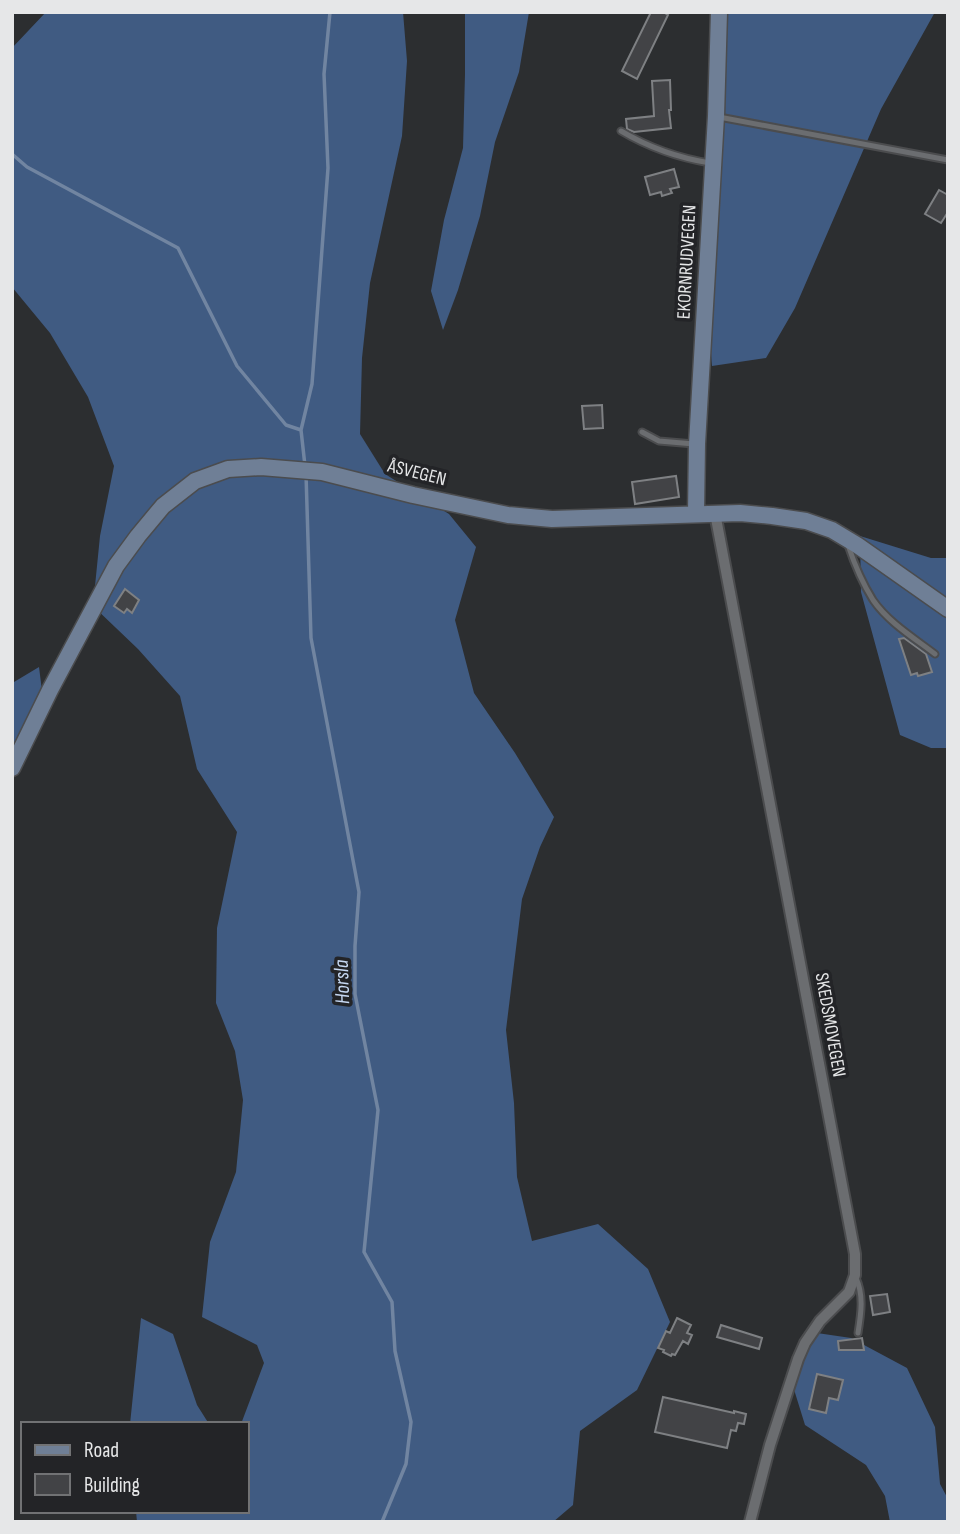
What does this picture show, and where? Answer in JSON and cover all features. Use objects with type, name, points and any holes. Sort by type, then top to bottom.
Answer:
[{"type":"main road","name":"EKORNRUDVEGEN","points":[[696,513],[697,444],[714,163],[719,12]]},
{"type":"main road","name":"ÅSVEGEN","points":[[12,768],[116,566],[163,506],[195,481],[228,469],[261,467],[323,472],[412,495],[508,515],[552,519],[715,513],[806,521],[832,530],[948,609]]},
{"type":"street","name":"SKEDSMOVEGEN","points":[[715,513],[849,1217],[855,1254],[855,1275]]},
{"type":"street","points":[[750,1522],[770,1446],[798,1359],[820,1321],[849,1292],[855,1275]]},
{"type":"lane","points":[[716,116],[948,160]]},
{"type":"lane","points":[[621,131],[666,152],[714,163]]},
{"type":"lane","points":[[642,432],[659,441],[697,444]]},
{"type":"lane","points":[[846,539],[873,600],[886,615],[935,654]]},
{"type":"lane","points":[[855,1275],[861,1288],[858,1333]]},
{"type":"shaded area","points":[[46,12],[403,12],[407,61],[402,136],[370,283],[362,358],[360,434],[385,474],[449,514],[476,547],[455,620],[474,693],[554,817],[540,847],[522,899],[506,1030],[514,1103],[517,1177],[532,1241],[598,1224],[648,1269],[670,1322],[637,1390],[580,1431],[573,1505],[553,1522],[137,1522],[136,1513],[248,1513],[248,1422],[242,1422],[264,1363],[257,1345],[202,1317],[210,1242],[236,1172],[243,1100],[235,1051],[216,1003],[217,928],[237,832],[197,769],[180,696],[138,649],[93,606],[100,536],[114,466],[88,397],[50,333],[12,287],[12,48]]},
{"type":"shaded area","points":[[465,12],[529,12],[519,72],[495,142],[480,216],[443,330],[431,291],[444,220],[463,148]]},
{"type":"shaded area","points":[[715,12],[935,12],[881,109],[795,308],[766,358],[712,366],[706,292]]},
{"type":"shaded area","points":[[860,536],[931,558],[948,558],[948,748],[931,748],[900,735],[861,592]]},
{"type":"shaded area","points":[[39,667],[43,699],[12,772],[12,686],[14,682]]},
{"type":"shaded area","points":[[141,1318],[173,1334],[197,1405],[208,1422],[130,1422]]},
{"type":"shaded area","points":[[817,1333],[851,1338],[907,1368],[935,1427],[940,1484],[948,1499],[948,1522],[890,1522],[885,1496],[866,1465],[805,1425],[792,1383]]},
{"type":"building","points":[[651,12],[668,15],[637,79],[622,71]]},
{"type":"building","points":[[670,80],[671,128],[634,132],[627,129],[626,119],[654,116],[652,81]]},
{"type":"building","points":[[674,169],[679,187],[670,189],[672,193],[662,196],[661,192],[650,195],[645,177]]},
{"type":"building","points":[[939,190],[948,195],[948,212],[941,223],[925,214]]},
{"type":"building","points":[[602,405],[603,428],[584,429],[582,406]]},
{"type":"building","points":[[676,476],[679,497],[635,504],[632,482]]},
{"type":"building","points":[[125,589],[139,600],[132,613],[127,609],[124,613],[114,606]]},
{"type":"building","points":[[904,638],[926,654],[932,672],[911,675],[899,639]]},
{"type":"building","points":[[887,1294],[890,1312],[873,1315],[870,1296]]},
{"type":"building","points":[[677,1318],[691,1325],[687,1333],[692,1335],[688,1344],[683,1341],[675,1355],[671,1356],[658,1348],[666,1331],[670,1333]]},
{"type":"building","points":[[721,1325],[762,1338],[759,1349],[717,1337]]},
{"type":"building","points":[[862,1338],[864,1350],[839,1350],[838,1341]]},
{"type":"building","points":[[817,1374],[843,1380],[838,1400],[829,1398],[826,1413],[809,1409]]},
{"type":"building","points":[[663,1397],[746,1414],[744,1424],[738,1423],[736,1431],[731,1430],[727,1448],[655,1432]]},
{"type":"waterway","points":[[305,466],[301,430],[312,384],[328,168],[324,74],[330,12]]},
{"type":"waterway","points":[[12,154],[27,167],[178,248],[237,366],[286,425],[301,430]]},
{"type":"waterway","name":"Horsla","points":[[306,474],[311,638],[359,892],[355,994],[378,1110],[364,1252],[392,1302],[395,1351],[411,1422],[406,1464],[382,1522]]}]
